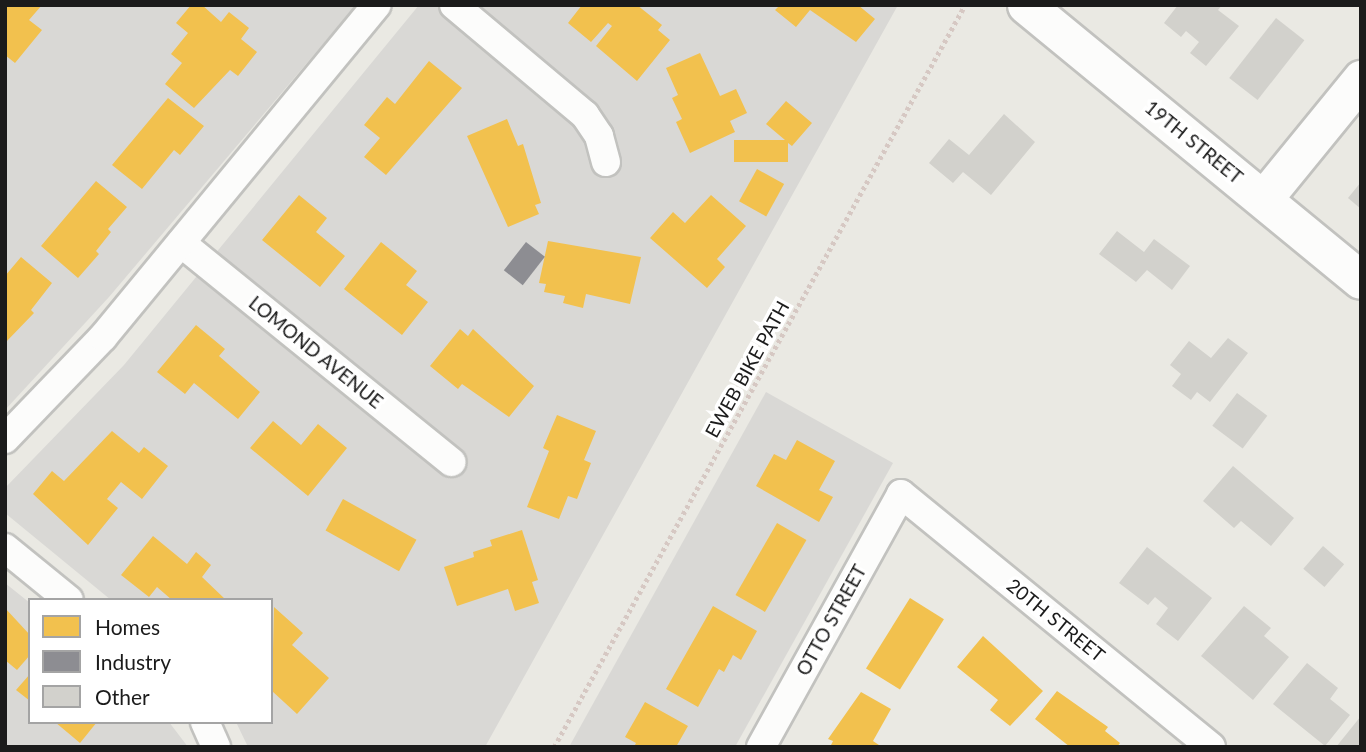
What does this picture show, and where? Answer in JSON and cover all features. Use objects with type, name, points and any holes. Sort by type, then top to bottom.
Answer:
[{"type":"street","points":[[5,439],[103,337],[377,5]]},
{"type":"street","points":[[454,5],[584,115],[599,136],[606,162]]},
{"type":"street","name":"19TH STREET","points":[[1026,5],[1361,280]]},
{"type":"street","points":[[1264,198],[1361,79]]},
{"type":"street","name":"LOMOND AVENUE","points":[[181,243],[451,461]]},
{"type":"street","name":"OTTO STREET","points":[[761,747],[901,494]]},
{"type":"street","name":"20TH STREET","points":[[901,494],[1211,747]]},
{"type":"street","points":[[5,548],[67,598]]},
{"type":"street","points":[[206,724],[216,747]]},
{"type":"path","name":"EWEB BIKE PATH","points":[[554,747],[965,5]]},
{"type":"shaded area","points":[[5,5],[356,5],[109,297],[5,410]]},
{"type":"shaded area","points":[[419,5],[898,5],[485,747],[248,747],[237,724],[273,724],[273,598],[109,598],[5,513],[5,488],[124,365]]},
{"type":"shaded area","points":[[766,392],[893,463],[735,747],[569,747]]},
{"type":"shaded area","points":[[5,583],[28,601],[28,724],[171,724],[188,747],[5,747]]},
{"type":"building: Homes","points":[[5,5],[42,5],[29,20],[42,30],[15,63],[5,55]]},
{"type":"building: Homes","points":[[191,5],[202,5],[221,22],[229,12],[249,28],[241,39],[257,52],[238,76],[230,70],[194,108],[165,84],[182,63],[171,54],[188,33],[176,23]]},
{"type":"building: Homes","points":[[582,5],[637,5],[662,25],[658,30],[670,40],[637,81],[596,46],[612,26],[608,23],[591,42],[568,23]]},
{"type":"building: Homes","points":[[780,5],[858,5],[875,19],[856,42],[810,10],[796,27],[775,10]]},
{"type":"building: Homes","points":[[700,53],[720,96],[736,89],[747,113],[730,121],[735,132],[690,153],[676,122],[682,119],[672,98],[678,95],[666,68]]},
{"type":"building: Homes","points":[[429,61],[462,88],[386,175],[364,157],[380,138],[364,125],[387,97],[395,104]]},
{"type":"building: Homes","points":[[168,98],[204,126],[180,155],[174,150],[142,189],[112,165]]},
{"type":"building: Homes","points":[[786,101],[812,123],[792,146],[788,143],[788,162],[734,162],[734,140],[785,140],[766,124]]},
{"type":"building: Homes","points":[[507,119],[518,146],[523,144],[541,203],[535,205],[539,214],[508,227],[467,136]]},
{"type":"building: Homes","points":[[757,169],[784,184],[766,216],[739,201]]},
{"type":"building: Homes","points":[[96,181],[127,207],[108,229],[111,232],[96,251],[99,254],[78,278],[41,246]]},
{"type":"building: Homes","points":[[299,195],[327,218],[316,232],[345,256],[320,287],[262,240]]},
{"type":"building: Homes","points":[[711,195],[746,226],[717,259],[725,267],[707,288],[650,238],[673,212],[685,223]]},
{"type":"building: Homes","points":[[548,241],[641,257],[630,304],[586,294],[583,308],[563,303],[565,296],[544,292],[546,284],[539,283]]},
{"type":"building: Homes","points":[[381,242],[417,271],[406,285],[428,302],[402,335],[344,289]]},
{"type":"building: Homes","points":[[21,257],[52,283],[31,310],[34,313],[5,343],[5,276]]},
{"type":"building: Homes","points":[[196,325],[225,349],[219,356],[260,392],[238,419],[194,383],[185,394],[157,372]]},
{"type":"building: Homes","points":[[460,329],[468,336],[473,329],[534,386],[509,417],[462,384],[458,389],[430,366]]},
{"type":"building: Homes","points":[[557,415],[596,431],[584,460],[591,463],[577,499],[568,496],[559,519],[527,507],[549,451],[543,448]]},
{"type":"building: Homes","points":[[273,421],[301,445],[318,424],[347,448],[308,496],[250,448]]},
{"type":"building: Homes","points":[[112,431],[139,453],[144,447],[168,466],[142,499],[121,482],[107,499],[118,508],[88,545],[33,494],[52,471],[64,481]]},
{"type":"building: Homes","points":[[797,440],[835,461],[819,490],[833,497],[819,522],[756,486],[774,454],[786,460]]},
{"type":"building: Homes","points":[[343,499],[416,540],[399,571],[326,530]]},
{"type":"building: Homes","points":[[777,523],[806,540],[765,612],[736,595]]},
{"type":"building: Homes","points":[[522,530],[538,580],[532,582],[539,603],[515,611],[508,589],[457,606],[444,567],[474,557],[473,552],[492,546],[490,540]]},
{"type":"building: Homes","points":[[153,536],[187,564],[196,552],[211,565],[202,577],[224,598],[170,598],[157,587],[149,597],[121,575]]},
{"type":"building: Homes","points":[[910,598],[944,619],[900,690],[866,668]]},
{"type":"building: Homes","points":[[713,606],[757,631],[741,660],[733,655],[724,672],[719,669],[698,707],[666,689]]},
{"type":"building: Homes","points":[[274,607],[303,633],[292,645],[329,678],[297,714],[273,692]]},
{"type":"building: Homes","points":[[5,608],[28,633],[28,657],[17,670],[5,660]]},
{"type":"building: Homes","points":[[983,636],[1043,691],[1010,726],[990,710],[998,700],[957,667]]},
{"type":"building: Homes","points":[[28,676],[28,699],[16,690]]},
{"type":"building: Homes","points":[[1057,691],[1108,727],[1105,731],[1120,743],[1117,747],[1070,747],[1035,719]]},
{"type":"building: Homes","points":[[861,692],[891,709],[873,741],[882,747],[830,747],[833,741],[828,739]]},
{"type":"building: Homes","points":[[645,702],[688,726],[676,747],[634,747],[636,743],[625,737]]},
{"type":"building: Homes","points":[[57,724],[95,724],[80,743]]},
{"type":"building: Industry","points":[[526,242],[545,257],[523,285],[504,270]]},
{"type":"building: Other","points":[[1178,5],[1222,5],[1218,10],[1239,26],[1206,66],[1190,53],[1199,42],[1186,31],[1181,37],[1164,23]]},
{"type":"building: Other","points":[[1276,18],[1304,40],[1258,100],[1229,78]]},
{"type":"building: Other","points":[[1004,114],[1035,142],[991,195],[963,172],[953,183],[929,163],[949,139],[969,155]]},
{"type":"building: Other","points":[[1361,182],[1361,209],[1348,198]]},
{"type":"building: Other","points":[[1117,231],[1144,252],[1154,239],[1190,266],[1172,290],[1147,270],[1136,282],[1099,254]]},
{"type":"building: Other","points":[[1228,338],[1248,353],[1210,402],[1197,392],[1191,400],[1172,386],[1181,374],[1170,365],[1189,341],[1211,358]]},
{"type":"building: Other","points":[[1237,393],[1267,416],[1243,449],[1212,426]]},
{"type":"building: Other","points":[[1233,466],[1294,518],[1271,546],[1241,521],[1234,528],[1203,501]]},
{"type":"building: Other","points":[[1323,546],[1344,564],[1324,587],[1303,569]]},
{"type":"building: Other","points":[[1147,547],[1212,598],[1178,641],[1156,624],[1168,608],[1155,597],[1148,605],[1119,583]]},
{"type":"building: Other","points":[[1244,606],[1271,628],[1264,636],[1289,657],[1253,700],[1201,656]]},
{"type":"building: Other","points":[[1307,663],[1338,688],[1330,699],[1350,715],[1325,746],[1273,704]]},
{"type":"building: Other","points":[[1361,716],[1361,747],[1336,747]]}]
